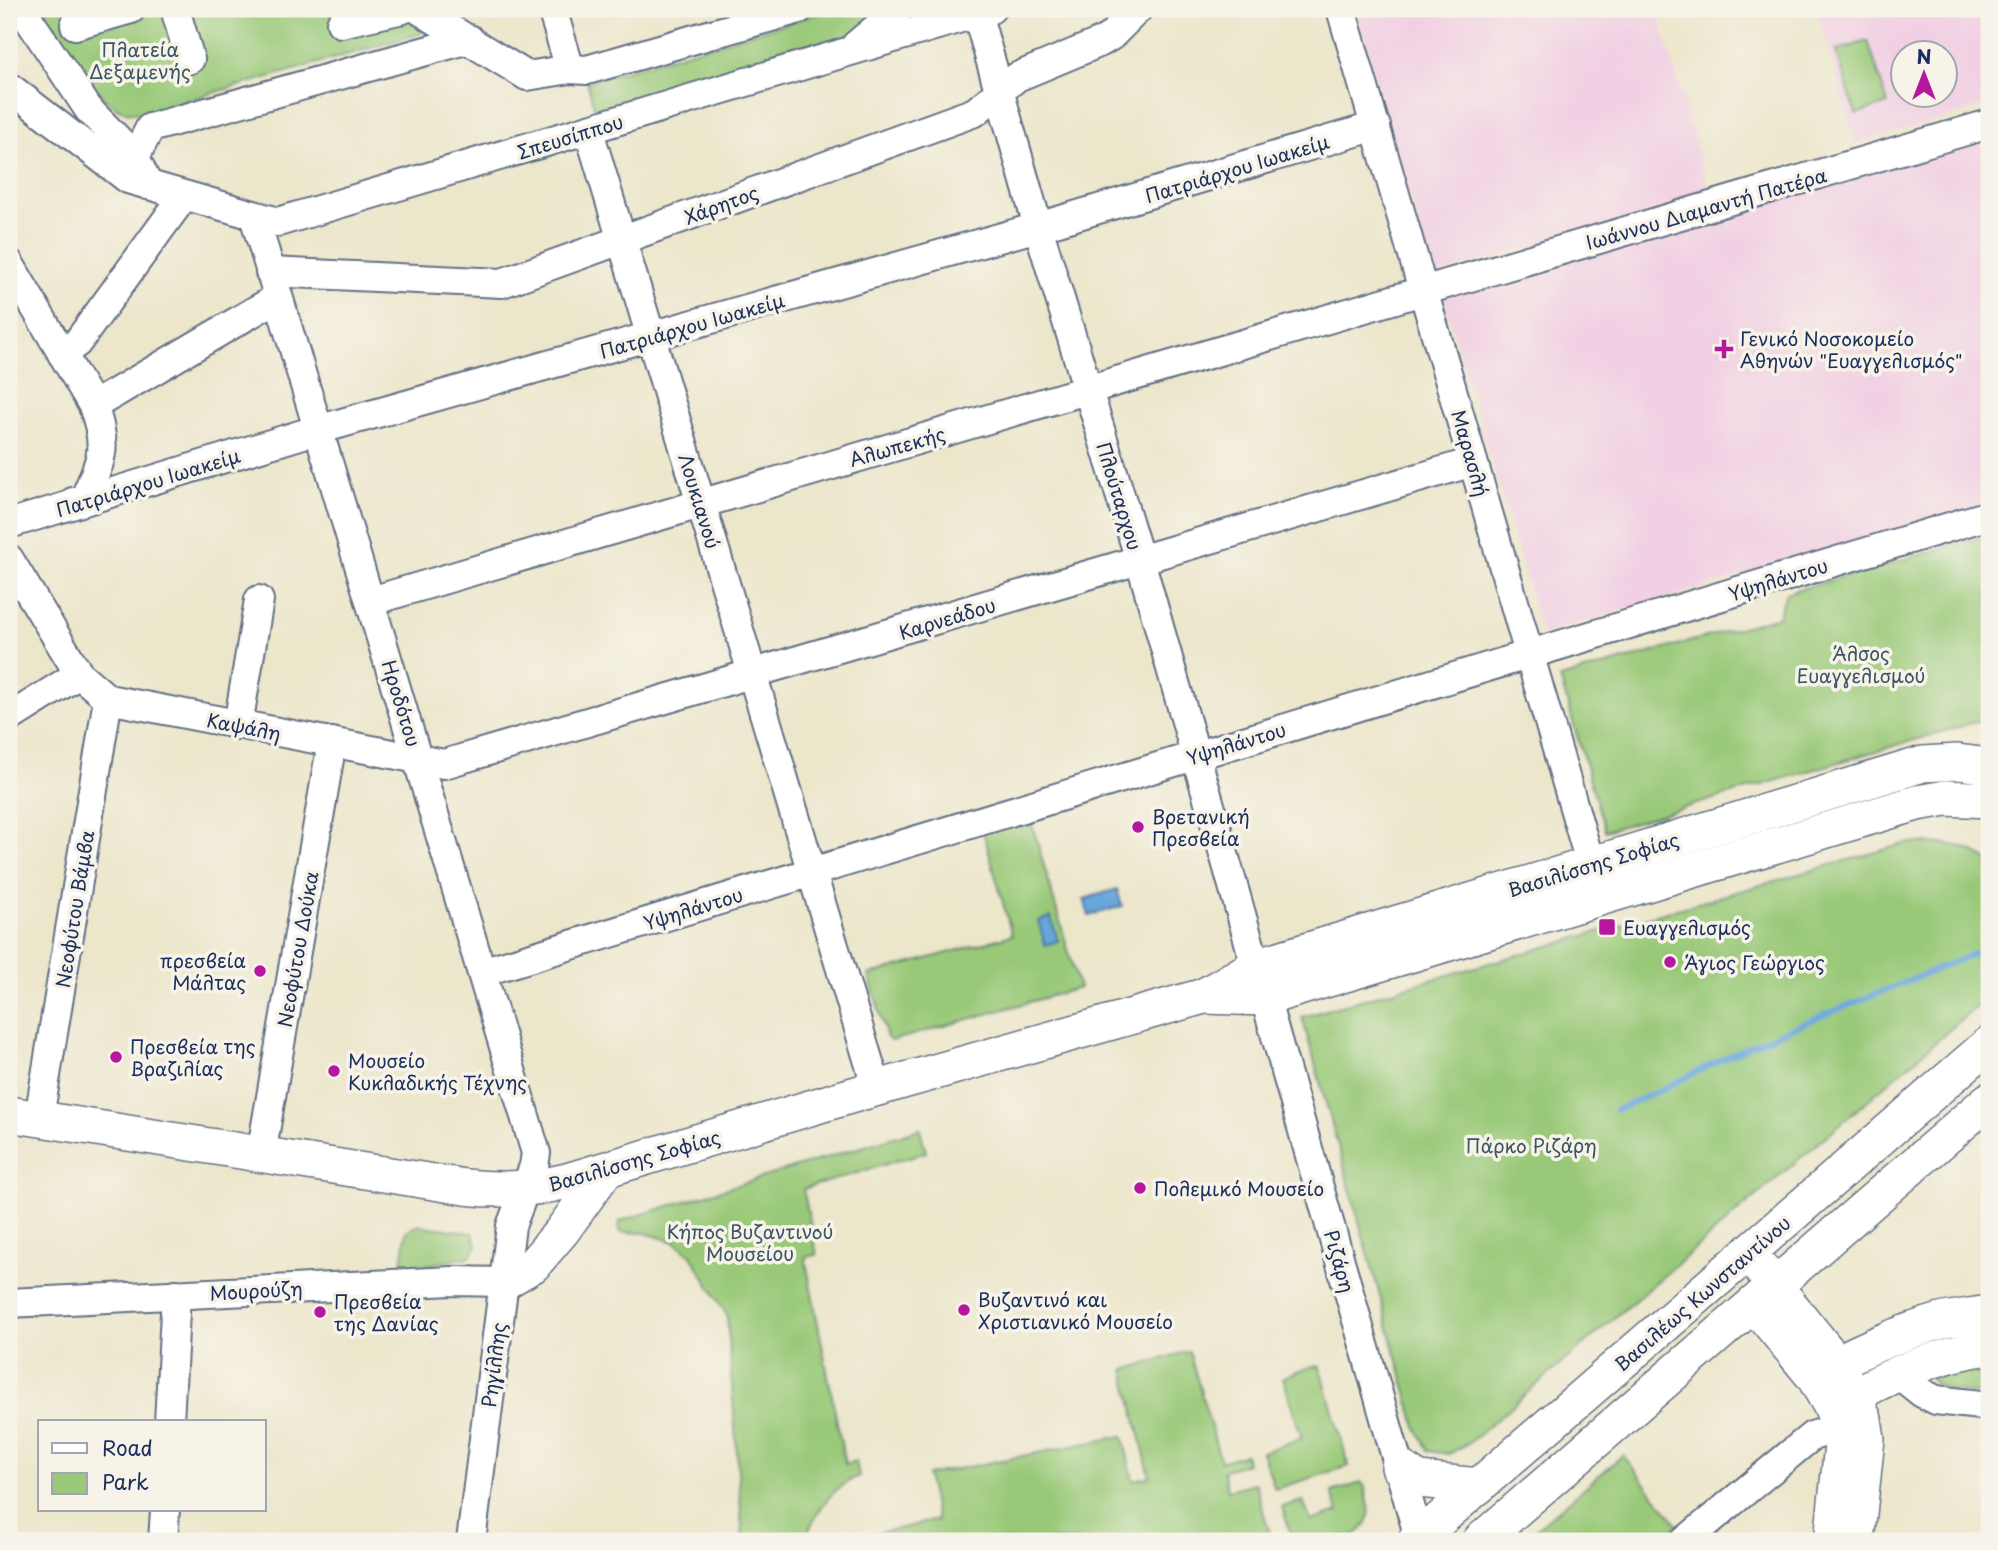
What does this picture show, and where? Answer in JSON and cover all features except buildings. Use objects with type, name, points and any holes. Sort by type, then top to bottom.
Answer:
[{"type":"main road","points":[[1923,764],[1989,745]]},
{"type":"main road","name":"Βασιλίσσης Σοφίας","points":[[1261,982],[1591,865],[1923,764],[1958,762],[1989,766]]},
{"type":"main road","name":"Βασιλίσσης Σοφίας","points":[[24,1116],[465,1187],[523,1190],[558,1184],[1204,996],[1601,898],[1917,803],[1946,798],[1989,800]]},
{"type":"main road","points":[[1946,798],[1989,821]]},
{"type":"main road","name":"Βασιλέως Κωνσταντίνου","points":[[1418,1540],[1989,1044]]},
{"type":"main road","points":[[1480,1541],[1989,1100]]},
{"type":"main road","points":[[504,1282],[533,1265],[562,1231],[606,1170]]},
{"type":"main road","points":[[1748,1253],[1764,1295],[1825,1369],[1849,1420],[1856,1541]]},
{"type":"main road","points":[[1825,1369],[1921,1328],[1942,1321],[1989,1313]]},
{"type":"main road","points":[[1832,1541],[1849,1420],[1897,1373],[1932,1359],[1989,1347]]},
{"type":"main road","points":[[1849,1420],[1876,1399],[1897,1373]]},
{"type":"main road","points":[[1399,1467],[1419,1480],[1479,1486]]},
{"type":"street","points":[[89,17],[131,9]]},
{"type":"street","points":[[175,9],[190,59]]},
{"type":"street","points":[[341,23],[403,9]]},
{"type":"street","points":[[418,9],[527,76],[570,69],[587,70],[799,9]]},
{"type":"street","points":[[552,9],[570,69]]},
{"type":"street","points":[[847,53],[899,9]]},
{"type":"street","name":"Χάρητος","points":[[273,285],[502,283],[975,112],[1017,77],[1101,42],[1138,9]]},
{"type":"street","name":"Μαρασλή","points":[[1341,9],[1601,898]]},
{"type":"street","points":[[26,11],[89,110],[135,157],[148,185]]},
{"type":"street","name":"Σπευσίππου","points":[[148,185],[278,222],[984,11]]},
{"type":"street","name":"Πλούταρχου","points":[[984,11],[1000,92],[1038,227],[1140,560],[1261,982]]},
{"type":"street","points":[[135,157],[150,128],[469,39]]},
{"type":"street","points":[[9,87],[128,179],[148,185]]},
{"type":"street","name":"Ιωάννου Διαμαντή Πατέρα","points":[[1423,291],[1989,124]]},
{"type":"street","name":"Πατριάρχου Ιωακείμ","points":[[9,524],[320,430],[1038,227],[1376,126]]},
{"type":"street","name":"Λουκιανού","points":[[589,131],[877,1089]]},
{"type":"street","points":[[62,354],[77,343],[184,196]]},
{"type":"street","name":"Ηροδότου","points":[[254,216],[536,1153],[534,1166],[523,1190]]},
{"type":"street","points":[[9,263],[93,406],[102,428],[103,449],[84,500],[9,509]]},
{"type":"street","points":[[93,406],[273,285]]},
{"type":"street","name":"Αλωπεκής","points":[[371,601],[1423,291]]},
{"type":"street","name":"Καρνεάδου","points":[[419,760],[444,764],[1473,462]]},
{"type":"street","name":"Υψηλάντου","points":[[482,972],[1989,515]]},
{"type":"street","name":"Καψάλη","points":[[9,559],[79,674],[108,699],[419,760]]},
{"type":"street","points":[[238,724],[259,600]]},
{"type":"street","points":[[9,718],[79,674]]},
{"type":"street","name":"Νεοφύτου Βάμβα","points":[[24,1116],[108,699]]},
{"type":"street","name":"Νεοφύτου Δούκα","points":[[261,1155],[332,742]]},
{"type":"street","name":"Ριζάρη","points":[[1261,982],[1418,1540]]},
{"type":"street","name":"Ρηγίλλης","points":[[471,1541],[511,1226],[523,1190]]},
{"type":"street","name":"Μουρούζη","points":[[9,1303],[452,1281],[504,1282]]},
{"type":"street","points":[[169,1420],[176,1294]]},
{"type":"street","points":[[1897,1373],[1922,1393],[1936,1400],[1989,1406]]},
{"type":"street","points":[[1685,1541],[1812,1436],[1849,1420]]},
{"type":"street","points":[[163,1541],[165,1512]]},
{"type":"shaded area","points":[[1355,9],[1657,9],[1710,194],[1434,276]]},
{"type":"shaded area","points":[[1817,9],[1989,9],[1989,105],[1856,144]]},
{"type":"shaded area","name":"Γενικό Νοσοκομείο Αθηνών \"Ευαγγελισμός\"","points":[[1989,136],[1989,503],[1542,634],[1443,296]]},
{"type":"green space","name":"Πλατεία Δεξαμενής","points":[[39,9],[406,9],[429,22],[423,33],[143,113],[134,113],[114,106],[89,83]]},
{"type":"green space","points":[[834,9],[885,9],[843,47],[598,120],[587,82]]},
{"type":"green space","points":[[1868,41],[1888,104],[1856,114],[1836,51]]},
{"type":"green space","name":"Άλσος Ευαγγελισμού","points":[[1989,535],[1989,718],[1605,831],[1560,678],[1778,617],[1786,593]]},
{"type":"green space","points":[[1030,817],[1079,988],[891,1041],[887,1038],[869,975],[1012,935],[983,831]]},
{"type":"green space","name":"Πάρκο Ριζάρη","points":[[1907,843],[1940,843],[1961,847],[1989,862],[1989,996],[1469,1443],[1449,1454],[1429,1451],[1417,1429],[1302,1017]]},
{"type":"green space","name":"Κήπος Βυζαντινού Μουσείου","points":[[920,1129],[926,1152],[803,1189],[817,1255],[805,1257],[845,1464],[856,1461],[859,1476],[841,1486],[822,1507],[807,1534],[815,1541],[743,1541],[727,1315],[691,1255],[675,1242],[645,1233],[619,1232],[620,1221]]},
{"type":"green space","points":[[416,1225],[473,1233],[477,1246],[469,1257],[405,1269],[402,1265],[406,1232]]},
{"type":"green space","points":[[1189,1351],[1221,1462],[1245,1454],[1247,1463],[1223,1471],[1228,1490],[1255,1483],[1272,1541],[1246,1541],[1244,1534],[1218,1541],[843,1541],[937,1520],[927,1475],[1123,1436],[1133,1480],[1150,1477],[1124,1370]]},
{"type":"green space","points":[[1989,1354],[1989,1395],[1945,1389],[1937,1385],[1928,1372]]},
{"type":"green space","points":[[1313,1366],[1320,1367],[1349,1466],[1275,1489],[1262,1452],[1302,1438],[1283,1377]]},
{"type":"green space","points":[[1623,1455],[1678,1525],[1659,1541],[1522,1541]]},
{"type":"green space","points":[[1361,1483],[1367,1496],[1369,1517],[1348,1541],[1293,1541],[1282,1507],[1303,1501],[1311,1521],[1338,1512],[1332,1492]]},
{"type":"water","points":[[1117,889],[1122,906],[1089,916],[1084,899]]},
{"type":"water","points":[[1051,917],[1058,941],[1045,945],[1038,921]]},
{"type":"waterway","points":[[1616,1110],[1761,1041],[1989,947]]},
{"type":"place","name":"Γενικό Νοσοκομείο Αθηνών \"Ευαγγελισμός\"","points":[[1724,349]]},
{"type":"place","name":"Βρετανική Πρεσβεία","points":[[1138,827]]},
{"type":"place","name":"Ευαγγελισμός","points":[[1607,927]]},
{"type":"place","name":"Άγιος Γεώργιος","points":[[1670,962]]},
{"type":"place","name":"πρεσβεία Μάλτας","points":[[260,971]]},
{"type":"place","name":"Πρεσβεία της Βραζιλίας","points":[[116,1057]]},
{"type":"place","name":"Μουσείο Κυκλαδικής Τέχνης","points":[[334,1071]]},
{"type":"place","name":"Πολεμικό Μουσείο","points":[[1140,1188]]},
{"type":"place","name":"Βυζαντινό και Χριστιανικό Μουσείο","points":[[964,1310]]},
{"type":"place","name":"Πρεσβεία της Δανίας","points":[[320,1312]]}]
